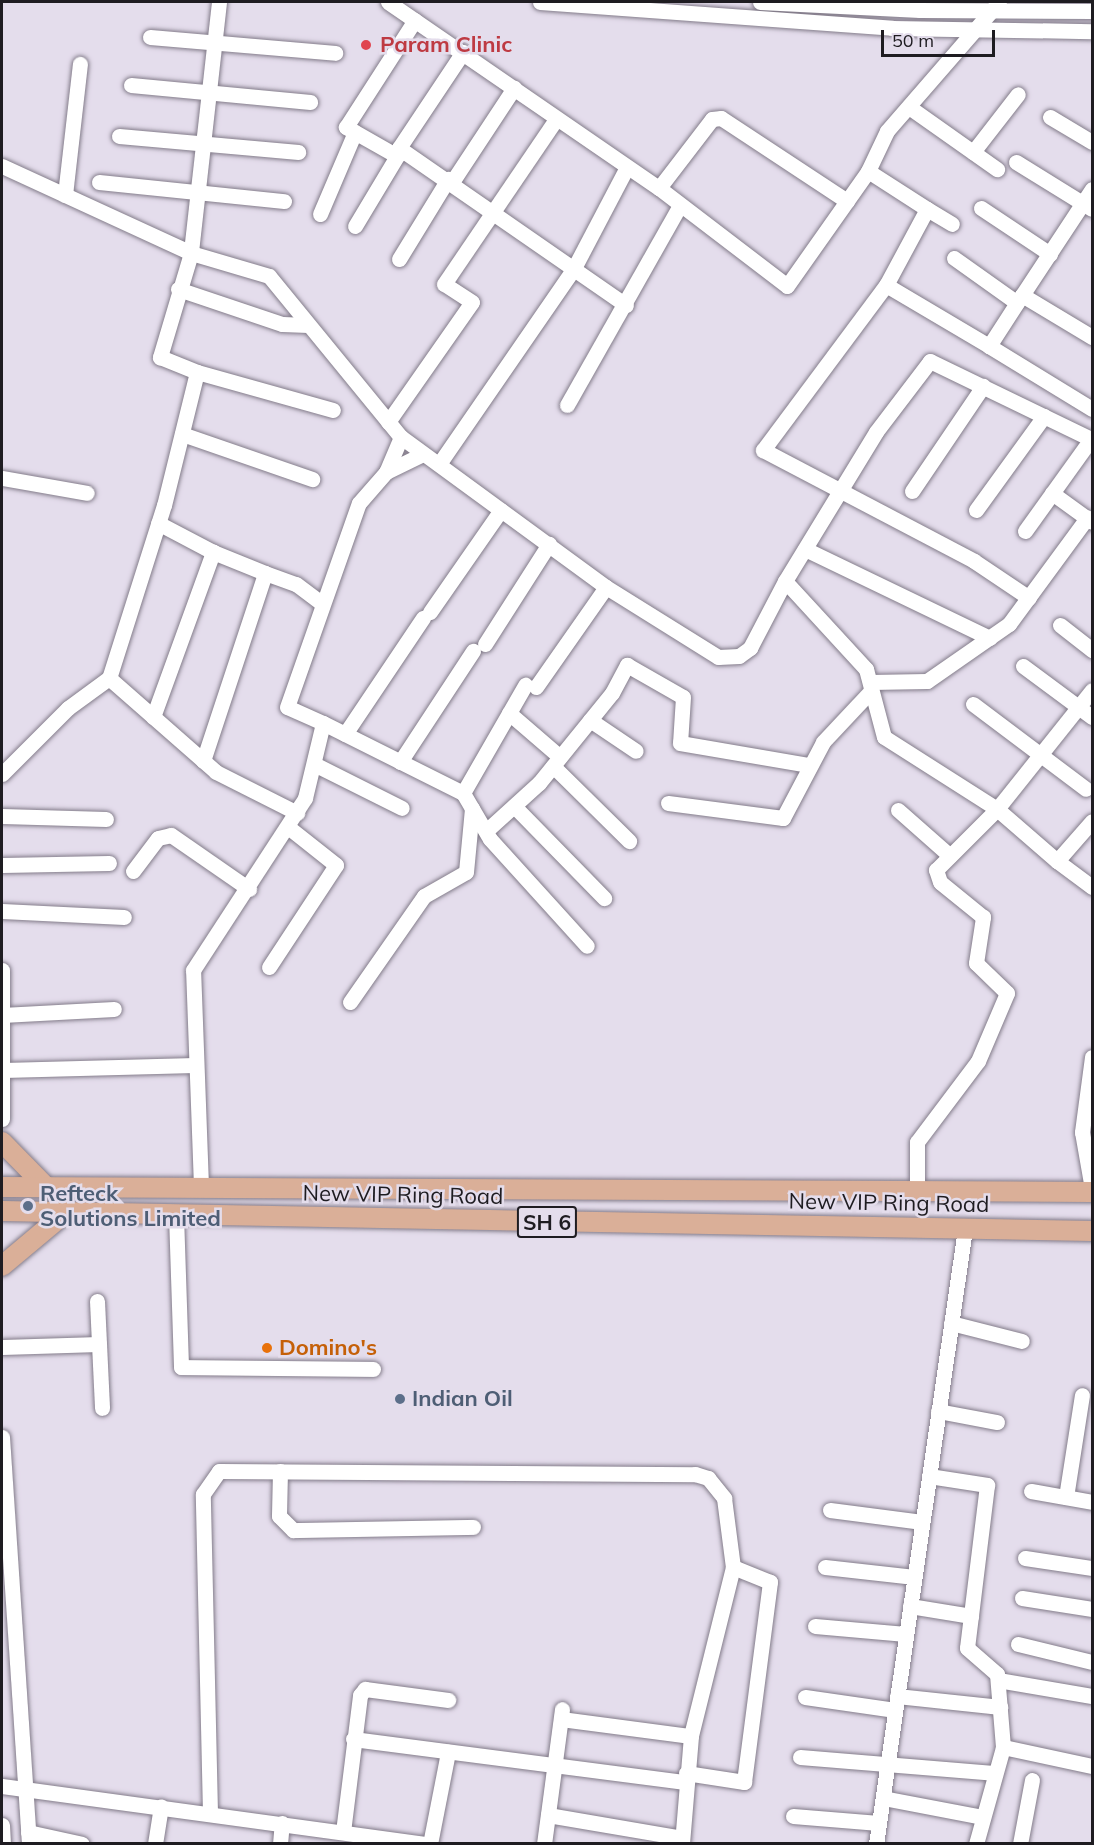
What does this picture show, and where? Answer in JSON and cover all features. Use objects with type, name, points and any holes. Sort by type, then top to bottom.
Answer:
[{"type":"main road","points":[[2,1142],[46,1187]]},
{"type":"main road","name":"New VIP Ring Road","points":[[2,1187],[201,1186],[916,1192],[1092,1190]]},
{"type":"main road","points":[[284,1187],[285,1217]]},
{"type":"main road","points":[[502,1190],[502,1221]]},
{"type":"main road","name":"New VIP Ring Road","points":[[2,1211],[64,1214],[1092,1231]]},
{"type":"main road","points":[[2,1266],[64,1214]]},
{"type":"street","points":[[219,2],[191,253],[178,289],[160,357],[197,372],[333,410]]},
{"type":"street","points":[[388,2],[463,52],[626,169],[659,188],[679,207],[787,286],[868,171],[888,131],[995,7]]},
{"type":"street","points":[[540,2],[978,29],[1092,31]]},
{"type":"street","points":[[760,2],[1092,11]]},
{"type":"street","points":[[415,20],[345,127],[398,152],[495,209],[626,305]]},
{"type":"street","points":[[150,37],[335,53]]},
{"type":"street","points":[[355,226],[398,152],[463,52]]},
{"type":"street","points":[[65,195],[80,64]]},
{"type":"street","points":[[131,85],[310,102]]},
{"type":"street","points":[[399,259],[514,88]]},
{"type":"street","points":[[973,152],[1018,94]]},
{"type":"street","points":[[909,107],[997,169]]},
{"type":"street","points":[[1050,117],[1092,142]]},
{"type":"street","points":[[659,188],[712,119],[721,118],[847,201]]},
{"type":"street","points":[[388,422],[442,352],[472,302],[444,284],[556,119]]},
{"type":"street","points":[[320,214],[355,132]]},
{"type":"street","points":[[119,136],[298,152]]},
{"type":"street","points":[[1016,162],[1088,207]]},
{"type":"street","points":[[2,166],[191,253],[269,276],[401,437],[606,586],[727,659],[750,648],[785,581],[838,494],[930,361],[1091,439],[1024,531]]},
{"type":"street","points":[[439,464],[574,268],[626,169]]},
{"type":"street","points":[[868,171],[952,224]]},
{"type":"street","points":[[99,182],[197,194],[284,201]]},
{"type":"street","points":[[989,346],[1050,254],[1088,207],[1092,189]]},
{"type":"street","points":[[567,405],[626,305],[679,207]]},
{"type":"street","points":[[981,208],[1050,254]]},
{"type":"street","points":[[927,209],[886,285],[763,450],[838,494],[974,561],[1029,598]]},
{"type":"street","points":[[954,258],[1020,299],[1092,337]]},
{"type":"street","points":[[886,285],[1092,409]]},
{"type":"street","points":[[178,289],[282,324],[308,325]]},
{"type":"street","points":[[2,774],[68,708],[110,678],[158,523],[197,372]]},
{"type":"street","points":[[912,491],[983,387]]},
{"type":"street","points":[[976,510],[1044,416]]},
{"type":"street","points":[[182,434],[312,479]]},
{"type":"street","points":[[401,437],[386,472],[359,503],[320,602],[287,707],[463,793],[486,831],[587,946]]},
{"type":"street","points":[[386,472],[423,454]]},
{"type":"street","points":[[2,478],[87,493]]},
{"type":"street","points":[[668,803],[778,820],[790,808],[809,765],[832,730],[870,687],[927,681],[1009,624],[1090,520],[1052,493]]},
{"type":"street","points":[[345,734],[501,510]]},
{"type":"street","points":[[158,523],[213,552],[296,584],[320,602]]},
{"type":"street","points":[[400,762],[549,544]]},
{"type":"street","points":[[805,549],[990,638]]},
{"type":"street","points":[[153,717],[213,552]]},
{"type":"street","points":[[203,761],[265,573]]},
{"type":"street","points":[[296,584],[330,581]]},
{"type":"street","points":[[785,581],[866,669],[884,737],[997,809],[1057,861],[1092,887]]},
{"type":"street","points":[[463,793],[509,713],[606,586]]},
{"type":"street","points":[[1060,625],[1092,650]]},
{"type":"street","points":[[486,831],[557,762],[590,720],[627,665],[683,697],[680,743],[809,765]]},
{"type":"street","points":[[1023,666],[1092,717]]},
{"type":"street","points":[[110,678],[203,761],[297,813]]},
{"type":"street","points":[[916,1192],[916,1142],[978,1061],[1007,993],[976,963],[983,917],[936,875],[950,856],[997,809],[1092,690]]},
{"type":"street","points":[[973,704],[1086,789]]},
{"type":"street","points":[[509,713],[629,841]]},
{"type":"street","points":[[590,720],[636,752]]},
{"type":"street","points":[[201,1186],[193,970],[249,889],[297,813],[314,764],[323,723]]},
{"type":"street","points":[[314,764],[402,808]]},
{"type":"street","points":[[514,806],[604,898]]},
{"type":"street","points":[[350,1002],[424,896],[466,872],[472,808]]},
{"type":"street","points":[[898,810],[950,856]]},
{"type":"street","points":[[2,816],[105,819]]},
{"type":"street","points":[[1057,861],[1092,821]]},
{"type":"street","points":[[269,967],[336,865],[288,827]]},
{"type":"street","points":[[133,872],[158,838],[171,835],[249,889]]},
{"type":"street","points":[[2,865],[109,863]]},
{"type":"street","points":[[2,911],[124,917]]},
{"type":"street","points":[[2,970],[2,1119]]},
{"type":"street","points":[[2,1015],[114,1009]]},
{"type":"street","points":[[1092,1057],[1082,1132],[1092,1190]]},
{"type":"street","points":[[3,1070],[195,1065]]},
{"type":"street","points":[[176,1215],[182,1367],[373,1369]]},
{"type":"street","points":[[876,1844],[965,1229]]},
{"type":"street","points":[[97,1301],[102,1408]]},
{"type":"street","points":[[951,1323],[1022,1341]]},
{"type":"street","points":[[2,1347],[99,1344]]},
{"type":"street","points":[[1066,1497],[1082,1395]]},
{"type":"street","points":[[938,1411],[997,1422]]},
{"type":"street","points":[[2,1437],[4,1540],[28,1838],[82,1844]]},
{"type":"street","points":[[210,1813],[203,1494],[219,1471],[695,1474],[708,1478],[724,1498],[733,1567],[691,1736],[682,1841],[548,1815]]},
{"type":"street","points":[[280,1471],[279,1516],[293,1530],[473,1527]]},
{"type":"street","points":[[929,1476],[987,1485],[967,1648],[998,1680],[1092,1696]]},
{"type":"street","points":[[1031,1491],[1092,1502]]},
{"type":"street","points":[[830,1510],[922,1522]]},
{"type":"street","points":[[1025,1558],[1092,1568]]},
{"type":"street","points":[[354,1739],[555,1765],[744,1782],[770,1582],[733,1567]]},
{"type":"street","points":[[825,1567],[914,1577]]},
{"type":"street","points":[[1022,1598],[1092,1609]]},
{"type":"street","points":[[910,1606],[971,1616]]},
{"type":"street","points":[[815,1626],[906,1634]]},
{"type":"street","points":[[1018,1644],[1092,1662]]},
{"type":"street","points":[[976,1844],[993,1773],[1003,1747],[998,1680]]},
{"type":"street","points":[[343,1832],[358,1701],[365,1689],[448,1700]]},
{"type":"street","points":[[805,1697],[1000,1707]]},
{"type":"street","points":[[544,1844],[561,1714],[691,1736]]},
{"type":"street","points":[[1003,1747],[1092,1766]]},
{"type":"street","points":[[430,1844],[448,1752]]},
{"type":"street","points":[[800,1757],[993,1773]]},
{"type":"street","points":[[1020,1844],[1032,1780]]},
{"type":"street","points":[[2,1786],[24,1786],[417,1843]]},
{"type":"street","points":[[882,1798],[983,1817]]},
{"type":"street","points":[[155,1844],[161,1806]]},
{"type":"street","points":[[793,1816],[879,1824]]},
{"type":"street","points":[[280,1844],[282,1823]]},
{"type":"street","points":[[2,1825],[3,1844]]},
{"type":"place","name":"Param Clinic","points":[[366,45]]},
{"type":"place","name":"Refteck Solutions Limited","points":[[28,1206]]},
{"type":"place","name":"Domino's","points":[[267,1348]]},
{"type":"place","name":"Indian Oil","points":[[400,1399]]}]
